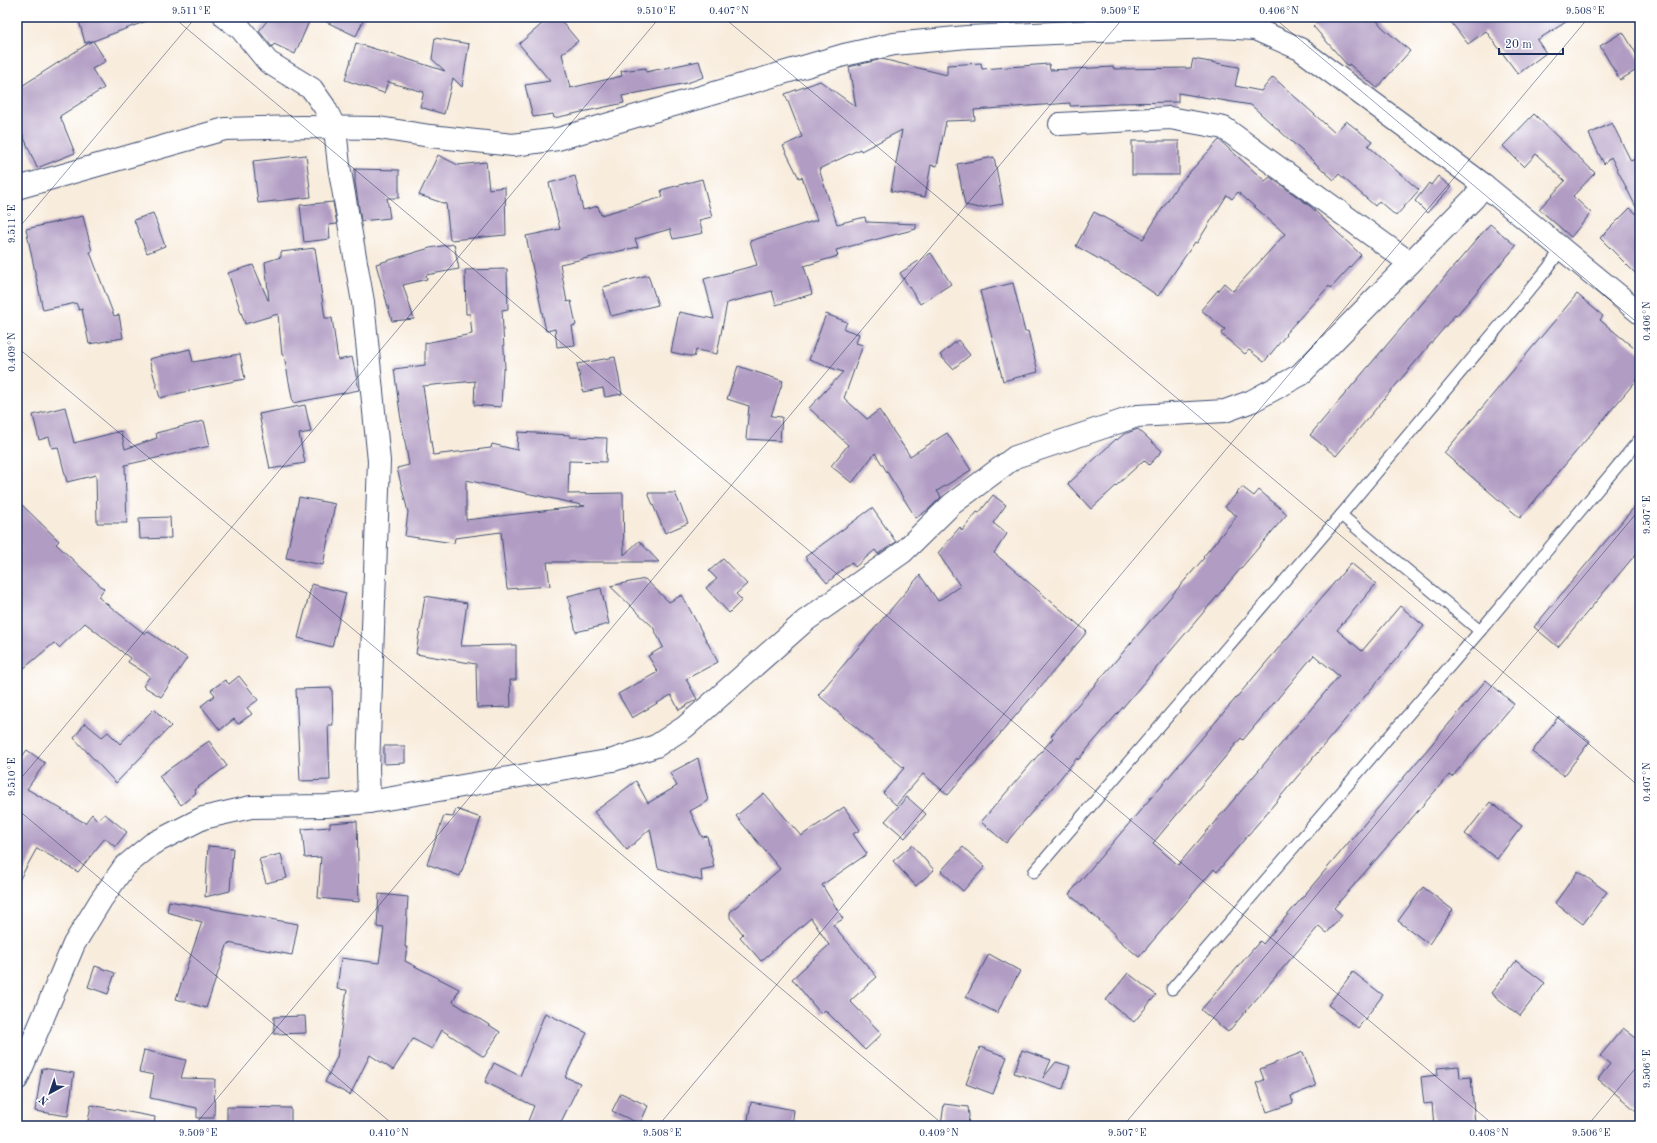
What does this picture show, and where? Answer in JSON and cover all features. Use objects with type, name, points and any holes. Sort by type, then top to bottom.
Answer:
[{"type":"street","points":[[225,17],[241,29],[268,62],[312,89],[324,106],[335,128],[339,166],[362,302],[379,461],[368,767],[369,802]]},
{"type":"street","points":[[17,188],[225,129],[302,127],[379,128],[430,136],[513,145],[558,139],[844,55],[894,44],[967,38],[1097,31],[1218,27],[1255,29],[1300,49],[1484,185],[1640,313]]},
{"type":"street","points":[[1060,124],[1170,118],[1224,128],[1410,263]]},
{"type":"street","points":[[19,1065],[74,944],[101,900],[124,867],[152,844],[204,818],[250,807],[326,806],[369,802],[613,760],[656,746],[685,727],[805,621],[903,552],[952,504],[1015,457],[1137,416],[1225,412],[1252,401],[1300,375],[1484,185]]},
{"type":"lane","points":[[1034,872],[1341,515],[1548,268],[1561,249]]},
{"type":"lane","points":[[1172,989],[1480,630],[1640,439]]},
{"type":"lane","points":[[1341,515],[1480,630]]},
{"type":"building","points":[[78,17],[152,17],[152,19],[93,41],[106,61],[92,69],[104,88],[60,116],[75,153],[37,168],[22,133],[17,135],[17,89],[92,41],[85,43]]},
{"type":"building","points":[[270,17],[311,17],[295,54],[274,44],[272,47],[259,31]]},
{"type":"building","points":[[316,17],[365,17],[356,36]]},
{"type":"building","points":[[550,17],[558,17],[578,41],[562,54],[570,88],[622,76],[621,71],[646,68],[646,72],[699,61],[704,77],[687,83],[622,96],[624,103],[554,118],[553,114],[533,117],[525,85],[550,81],[519,44]]},
{"type":"building","points":[[1323,17],[1374,17],[1382,27],[1410,51],[1377,88],[1349,64],[1348,66],[1313,26]]},
{"type":"building","points":[[1447,17],[1574,17],[1537,40],[1546,53],[1518,74],[1486,31],[1468,44]]},
{"type":"building","points":[[1623,32],[1640,60],[1640,68],[1620,80],[1600,46]]},
{"type":"building","points":[[435,38],[469,44],[462,87],[453,78],[444,114],[420,107],[424,92],[388,82],[384,93],[345,80],[356,43],[445,71],[432,59]]},
{"type":"building","points":[[882,59],[947,75],[947,65],[981,63],[982,69],[1049,64],[1050,70],[1114,67],[1114,69],[1191,68],[1193,59],[1239,67],[1235,86],[1261,91],[1273,77],[1335,133],[1346,121],[1372,141],[1368,146],[1419,190],[1396,216],[1379,201],[1375,206],[1339,174],[1334,180],[1251,105],[1178,93],[1178,102],[1116,103],[1070,106],[1070,103],[974,110],[975,120],[946,121],[937,166],[931,165],[925,197],[891,191],[902,130],[861,151],[860,149],[819,169],[837,224],[865,217],[866,222],[916,224],[916,229],[836,250],[838,256],[804,266],[812,294],[776,305],[772,291],[727,303],[717,354],[696,350],[694,357],[671,352],[679,312],[714,319],[704,279],[757,265],[750,241],[817,220],[802,177],[799,178],[783,146],[802,137],[785,94],[820,81],[856,107],[849,67]]},
{"type":"building","points":[[1534,114],[1595,173],[1573,196],[1591,213],[1571,237],[1539,209],[1565,181],[1536,154],[1524,167],[1503,146]]},
{"type":"building","points":[[1612,123],[1631,161],[1640,156],[1640,215],[1611,157],[1604,164],[1589,134]]},
{"type":"building","points":[[1219,140],[1265,181],[1270,177],[1310,206],[1361,255],[1331,288],[1329,286],[1285,334],[1286,335],[1264,362],[1249,350],[1245,354],[1221,334],[1225,329],[1201,310],[1224,283],[1233,291],[1285,234],[1238,192],[1232,199],[1227,195],[1197,243],[1195,242],[1158,296],[1129,276],[1076,246],[1094,212],[1143,239],[1177,186]]},
{"type":"building","points":[[1132,141],[1179,141],[1179,175],[1132,175]]},
{"type":"building","points":[[306,155],[311,197],[258,203],[253,161]]},
{"type":"building","points":[[438,155],[458,165],[486,162],[489,189],[505,187],[506,235],[450,240],[446,204],[419,195]]},
{"type":"building","points":[[994,157],[1003,204],[979,208],[965,205],[957,164]]},
{"type":"building","points":[[355,169],[399,170],[399,198],[387,198],[390,218],[361,221],[355,182]]},
{"type":"building","points":[[575,176],[583,210],[598,206],[601,215],[663,197],[661,190],[702,179],[712,217],[699,220],[703,233],[673,239],[670,229],[635,239],[638,247],[560,264],[567,302],[571,301],[576,325],[572,326],[575,345],[557,347],[555,329],[546,331],[526,236],[560,229],[549,183]]},
{"type":"building","points":[[1438,176],[1451,187],[1427,213],[1415,201],[1429,183],[1431,185]]},
{"type":"building","points":[[333,202],[337,224],[329,225],[330,239],[304,242],[300,205]]},
{"type":"building","points":[[1630,208],[1640,217],[1640,278],[1600,238]]},
{"type":"building","points":[[153,213],[165,246],[147,253],[134,220]]},
{"type":"building","points":[[83,216],[92,251],[90,252],[114,316],[119,315],[123,338],[89,344],[82,309],[79,310],[76,303],[43,310],[26,229]]},
{"type":"building","points":[[1490,224],[1516,246],[1456,316],[1455,315],[1336,456],[1310,435]]},
{"type":"building","points":[[454,244],[459,269],[426,275],[427,279],[403,285],[414,319],[392,321],[376,264],[430,248]]},
{"type":"building","points":[[315,248],[325,318],[332,318],[338,360],[352,357],[359,390],[293,403],[284,355],[282,355],[278,314],[245,324],[228,273],[253,265],[269,300],[265,262],[281,257],[281,252]]},
{"type":"building","points":[[931,253],[951,284],[920,304],[900,273]]},
{"type":"building","points":[[507,269],[508,309],[502,310],[505,369],[503,369],[501,407],[474,405],[475,381],[423,386],[433,455],[491,448],[492,444],[517,450],[518,432],[570,435],[570,437],[607,438],[606,462],[569,461],[568,494],[623,493],[624,555],[639,541],[659,562],[547,562],[550,586],[507,589],[501,532],[455,538],[454,543],[405,536],[408,512],[397,468],[409,465],[394,369],[425,365],[425,343],[472,334],[470,314],[466,314],[465,270]],"holes":[[[466,480],[585,506],[466,520]]]},
{"type":"building","points":[[648,275],[658,305],[611,316],[603,287]]},
{"type":"building","points":[[1013,283],[1025,332],[1028,331],[1038,372],[1003,381],[980,291]]},
{"type":"building","points":[[1577,294],[1603,316],[1600,320],[1640,353],[1640,376],[1520,518],[1444,453]]},
{"type":"building","points":[[826,314],[847,322],[844,329],[859,334],[856,343],[863,345],[844,398],[867,419],[879,410],[910,456],[947,433],[971,470],[937,491],[941,497],[929,509],[916,518],[875,453],[852,483],[831,466],[848,445],[809,408],[843,372],[809,360]]},
{"type":"building","points":[[958,340],[970,355],[953,369],[940,355]]},
{"type":"building","points":[[190,349],[193,362],[240,354],[245,379],[160,398],[149,359]]},
{"type":"building","points":[[615,357],[622,394],[605,397],[603,388],[583,392],[577,364]]},
{"type":"building","points":[[738,366],[783,381],[771,416],[782,417],[780,441],[746,439],[749,406],[727,399]]},
{"type":"building","points":[[305,405],[311,432],[299,434],[305,463],[270,469],[259,414]]},
{"type":"building","points":[[65,407],[74,443],[121,431],[125,449],[157,438],[156,433],[204,421],[210,446],[125,465],[127,523],[97,523],[96,475],[67,482],[58,447],[52,448],[49,437],[39,440],[33,415]]},
{"type":"building","points":[[1138,429],[1162,451],[1149,465],[1144,460],[1091,509],[1068,484],[1116,439],[1117,440],[1124,434]]},
{"type":"building","points":[[1242,487],[1254,496],[1259,490],[1287,514],[1078,760],[1077,758],[1006,843],[981,822],[1053,738],[1051,736],[1204,558],[1203,557],[1237,516],[1225,507]]},
{"type":"building","points":[[648,493],[675,493],[688,523],[665,533]]},
{"type":"building","points":[[993,495],[1006,505],[993,523],[1007,534],[994,553],[1087,632],[948,795],[923,774],[896,805],[883,793],[904,768],[818,695],[920,575],[938,601],[960,586],[938,553],[960,527],[962,531]]},
{"type":"building","points":[[299,497],[335,504],[323,565],[286,558]]},
{"type":"building","points":[[17,500],[59,541],[56,544],[104,589],[98,597],[145,634],[147,631],[187,658],[161,697],[143,686],[150,676],[128,662],[130,658],[85,623],[59,648],[54,643],[17,674]]},
{"type":"building","points":[[1640,500],[1640,549],[1558,647],[1534,627]]},
{"type":"building","points":[[872,508],[896,542],[878,554],[875,550],[855,567],[851,562],[827,583],[805,557]]},
{"type":"building","points":[[170,517],[171,538],[140,539],[139,518]]},
{"type":"building","points":[[723,559],[747,584],[736,594],[742,600],[729,613],[706,588],[717,579],[709,571]]},
{"type":"building","points":[[1351,563],[1376,584],[1337,630],[1362,651],[1400,606],[1424,626],[1217,872],[1214,869],[1139,957],[1069,894]],"holes":[[[1314,655],[1339,676],[1178,865],[1153,843],[1241,738],[1243,740]]]},
{"type":"building","points":[[645,579],[669,602],[682,595],[718,662],[686,679],[697,699],[679,710],[671,695],[632,718],[618,694],[658,672],[648,656],[663,647],[653,627],[610,586]]},
{"type":"building","points":[[312,584],[346,593],[332,647],[298,638]]},
{"type":"building","points":[[601,588],[609,624],[576,632],[568,596]]},
{"type":"building","points":[[425,596],[467,603],[461,646],[516,645],[516,680],[510,680],[511,707],[477,708],[476,664],[416,654]]},
{"type":"building","points":[[239,676],[258,700],[247,708],[252,714],[238,724],[234,719],[220,730],[201,706],[215,695],[211,690],[225,680],[229,684]]},
{"type":"building","points":[[1486,680],[1514,704],[1452,777],[1449,775],[1334,908],[1342,915],[1327,933],[1319,926],[1228,1032],[1201,1010],[1260,941],[1263,944]]},
{"type":"building","points":[[332,688],[333,725],[328,725],[330,780],[300,781],[296,689]]},
{"type":"building","points":[[154,709],[171,726],[116,783],[74,738],[85,723],[102,737],[108,732],[120,744]]},
{"type":"building","points":[[1558,717],[1590,741],[1564,776],[1532,752]]},
{"type":"building","points":[[209,741],[227,766],[194,790],[196,793],[181,805],[159,776]]},
{"type":"building","points":[[384,746],[405,746],[405,763],[384,764]]},
{"type":"building","points":[[27,750],[45,763],[27,789],[85,823],[92,814],[97,820],[105,814],[127,832],[115,847],[105,838],[78,872],[37,848],[17,884],[17,763]]},
{"type":"building","points":[[698,758],[708,801],[690,811],[702,837],[707,836],[714,867],[701,870],[702,881],[658,868],[650,829],[627,850],[594,812],[636,781],[648,803],[677,786],[670,773]]},
{"type":"building","points":[[764,793],[801,836],[844,807],[860,830],[853,834],[867,854],[822,885],[843,919],[833,925],[877,977],[850,1001],[882,1034],[865,1050],[825,1010],[821,1014],[792,979],[829,945],[811,918],[761,961],[740,937],[743,934],[730,918],[730,912],[780,869],[736,816]]},
{"type":"building","points":[[907,797],[926,814],[905,838],[885,821]]},
{"type":"building","points":[[1490,802],[1522,826],[1497,859],[1465,834]]},
{"type":"building","points":[[456,809],[481,818],[460,876],[427,864],[444,816],[453,817]]},
{"type":"building","points":[[357,821],[359,902],[318,898],[321,857],[305,858],[302,829],[330,827],[330,823]]},
{"type":"building","points":[[912,845],[934,870],[916,886],[893,861]]},
{"type":"building","points":[[208,846],[233,848],[230,891],[205,897]]},
{"type":"building","points":[[963,847],[985,867],[963,891],[941,871]]},
{"type":"building","points":[[281,854],[287,878],[266,883],[259,859]]},
{"type":"building","points":[[1578,871],[1607,892],[1583,924],[1555,903]]},
{"type":"building","points":[[1423,887],[1453,910],[1429,944],[1398,921]]},
{"type":"building","points":[[379,894],[408,897],[405,947],[407,947],[405,961],[459,989],[453,1002],[500,1032],[484,1057],[442,1030],[432,1049],[413,1039],[393,1070],[370,1055],[350,1095],[325,1082],[337,1057],[347,990],[337,989],[341,958],[379,963],[384,928],[377,927]]},
{"type":"building","points":[[169,901],[298,924],[292,955],[228,943],[206,1008],[176,999],[202,922],[167,912]]},
{"type":"building","points":[[989,954],[1020,971],[997,1013],[966,997]]},
{"type":"building","points":[[1516,961],[1545,983],[1520,1016],[1491,993]]},
{"type":"building","points":[[95,966],[115,973],[108,994],[88,987]]},
{"type":"building","points":[[1353,972],[1383,995],[1358,1028],[1328,1005]]},
{"type":"building","points":[[1128,973],[1156,995],[1134,1022],[1106,1000]]},
{"type":"building","points":[[545,1013],[587,1033],[565,1077],[580,1083],[559,1126],[526,1126],[534,1106],[485,1082],[494,1063],[520,1076]]},
{"type":"building","points":[[305,1016],[306,1033],[274,1034],[274,1017]]},
{"type":"building","points":[[1623,1028],[1640,1041],[1640,1114],[1598,1079],[1610,1064],[1600,1056]]},
{"type":"building","points":[[980,1047],[1007,1057],[993,1094],[966,1084]]},
{"type":"building","points":[[144,1050],[186,1060],[181,1078],[215,1079],[214,1118],[197,1118],[197,1108],[150,1098],[154,1075],[139,1072]]},
{"type":"building","points":[[1022,1050],[1051,1060],[1043,1078],[1056,1062],[1070,1066],[1063,1089],[1014,1073]]},
{"type":"building","points":[[1303,1052],[1316,1086],[1291,1096],[1293,1103],[1267,1112],[1256,1083],[1264,1080],[1260,1069]]},
{"type":"building","points":[[1459,1066],[1460,1078],[1471,1077],[1475,1124],[1434,1126],[1432,1103],[1424,1104],[1421,1077],[1438,1075],[1437,1068]]},
{"type":"building","points":[[42,1068],[74,1073],[68,1116],[35,1111]]},
{"type":"building","points":[[621,1093],[648,1106],[640,1124],[612,1111]]},
{"type":"building","points":[[751,1102],[794,1110],[792,1126],[747,1126]]},
{"type":"building","points":[[944,1104],[968,1107],[968,1126],[941,1126]]},
{"type":"building","points":[[91,1105],[155,1117],[154,1126],[87,1126]]},
{"type":"building","points":[[227,1107],[291,1108],[291,1126],[227,1126]]}]
